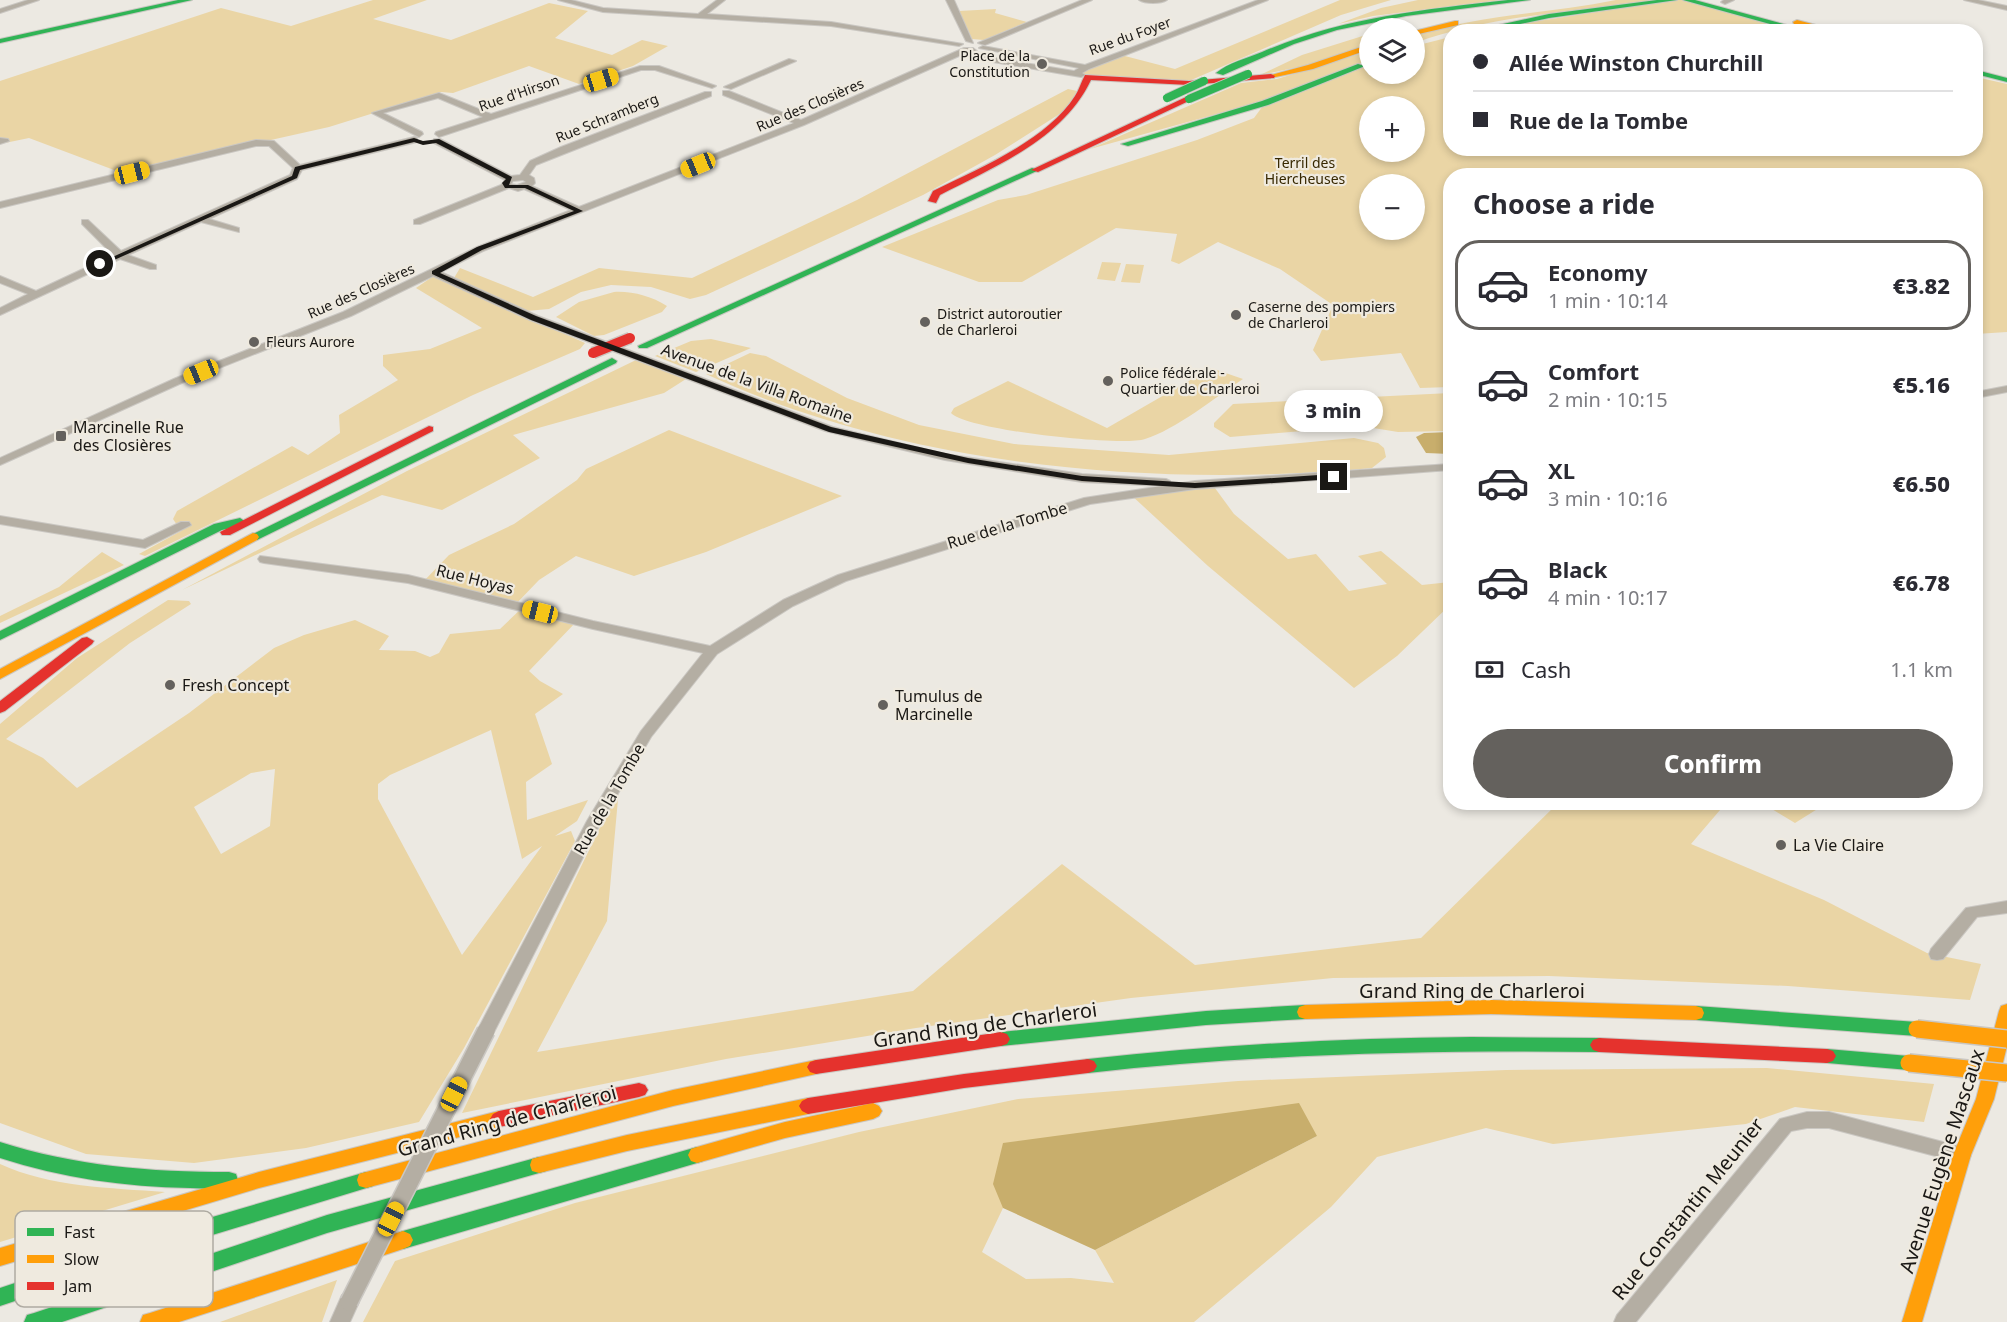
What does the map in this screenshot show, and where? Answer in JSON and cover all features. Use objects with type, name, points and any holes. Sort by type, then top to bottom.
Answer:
[{"type":"main road","points":[[0,41],[188,0]]},
{"type":"main road","points":[[1283,45],[1294,37],[1344,18],[1403,0]]},
{"type":"main road","points":[[867,230],[1283,45],[1361,23],[1526,0]]},
{"type":"main road","points":[[1425,21],[1587,0]]},
{"type":"main road","points":[[1509,24],[1549,16],[1672,0]]},
{"type":"main road","points":[[1687,0],[1721,2],[1802,24]]},
{"type":"main road","points":[[1721,2],[1786,24]]},
{"type":"main road","points":[[1451,24],[1500,12]]},
{"type":"main road","points":[[1425,30],[1443,26]]},
{"type":"main road","points":[[0,675],[191,569],[435,445],[643,346],[849,252],[1058,161],[1189,99],[1321,44],[1359,34]]},
{"type":"main road","points":[[1425,43],[1443,39]]},
{"type":"main road","points":[[933,201],[936,193],[1024,142],[1061,117],[1081,97],[1083,73],[1178,84],[1245,80],[1310,67],[1359,50]]},
{"type":"main road","points":[[1058,161],[1247,109],[1310,88],[1359,68]]},
{"type":"main road","points":[[1983,74],[2007,82]]},
{"type":"main road","points":[[1983,78],[2007,82]]},
{"type":"main road","points":[[588,356],[806,257]]},
{"type":"main road","points":[[92,606],[246,521],[444,422]]},
{"type":"main road","points":[[0,636],[218,527],[246,521]]},
{"type":"main road","points":[[0,708],[33,680],[105,628],[155,598],[191,569]]},
{"type":"main road","name":"Grand Ring de Charleroi","points":[[213,1225],[324,1190],[504,1142],[782,1074],[986,1041],[1302,1012],[1464,1008],[1683,1012],[1819,1019],[2007,1039]]},
{"type":"main road","name":"Avenue Eugène Mascaux","points":[[1912,1322],[1962,1155],[1985,1099],[2007,1011]]},
{"type":"main road","points":[[213,1261],[322,1226],[491,1178],[661,1136],[826,1102],[1000,1076],[1179,1056],[1317,1047],[1477,1041],[1695,1046],[2007,1073]]},
{"type":"main road","points":[[683,1081],[717,1074],[782,1074]]},
{"type":"main road","points":[[213,1301],[357,1253],[785,1130],[942,1098],[1000,1076]]},
{"type":"main road","points":[[155,1211],[259,1180],[477,1124],[649,1088]]},
{"type":"main road","points":[[0,1150],[46,1166],[106,1177],[179,1181],[259,1180]]},
{"type":"main road","points":[[0,1257],[15,1253]]},
{"type":"main road","name":"Grand Ring de Charleroi","points":[[0,1297],[15,1292]]},
{"type":"main road","points":[[34,1322],[76,1307]]},
{"type":"main road","points":[[150,1322],[195,1307]]},
{"type":"street","points":[[0,10],[35,0]]},
{"type":"street","points":[[562,0],[603,10],[831,24],[959,44],[970,41],[1083,73]]},
{"type":"street","points":[[700,16],[721,0]]},
{"type":"street","points":[[950,0],[970,41]]},
{"type":"street","points":[[983,45],[1088,0]]},
{"type":"street","points":[[1143,0],[1163,0]]},
{"type":"street","name":"Rue du Foyer","points":[[1083,73],[1264,0]]},
{"type":"street","points":[[1968,0],[2007,8]]},
{"type":"street","points":[[959,44],[960,48],[969,50],[981,58]]},
{"type":"street","name":"Rue des Closières","points":[[0,462],[180,380],[347,314],[435,273],[480,249],[801,123],[983,45]]},
{"type":"street","points":[[951,58],[981,58],[1083,73]]},
{"type":"street","points":[[727,90],[792,61]]},
{"type":"street","name":"Rue d'Hirson","points":[[298,168],[427,139],[640,68],[656,68],[710,90]]},
{"type":"street","points":[[710,90],[727,90],[801,123]]},
{"type":"street","name":"Rue Schramberg","points":[[524,182],[533,163],[710,90]]},
{"type":"street","points":[[490,117],[439,95],[376,113],[508,183]]},
{"type":"street","points":[[0,206],[256,143],[271,144],[298,168],[294,177],[119,255],[0,312]]},
{"type":"street","points":[[417,222],[508,183],[524,182],[580,211]]},
{"type":"street","points":[[200,219],[236,230]]},
{"type":"street","points":[[86,222],[119,255],[153,267]]},
{"type":"street","name":"Avenue de la Villa Romaine","points":[[435,273],[534,318],[829,429],[945,457],[1082,478]]},
{"type":"street","points":[[0,279],[36,294]]},
{"type":"street","points":[[1983,394],[2007,389]]},
{"type":"street","name":"Rue de la Tombe","points":[[340,1322],[486,1031],[615,782],[646,734],[712,651],[788,603],[842,578],[974,534],[1088,501],[1195,485],[1443,467]]},
{"type":"street","name":"Rue de la Tombe","points":[[1088,501],[1082,478],[1195,485]]},
{"type":"street","points":[[4,523],[145,544],[185,525]]},
{"type":"street","name":"Rue Hoyas","points":[[264,559],[408,579],[592,625],[712,651]]},
{"type":"street","points":[[1937,954],[1972,912],[2007,907]]},
{"type":"street","name":"Rue Constantin Meunier","points":[[1624,1322],[1786,1124],[1807,1120],[1829,1120],[1962,1155]]},
{"type":"green space","points":[[373,0],[427,0],[373,19],[451,40],[549,3],[588,11],[555,38],[612,55],[642,40],[668,46],[633,66],[579,84],[529,66],[453,93],[441,92],[329,127],[122,173],[29,138],[0,144],[0,81],[221,8],[291,26]]},
{"type":"green space","points":[[1340,0],[1391,0],[1341,15],[1189,81],[1074,75],[1121,55],[1175,69]]},
{"type":"green space","points":[[1418,0],[1502,0],[1359,18],[1338,24],[1381,8]]},
{"type":"green space","points":[[1616,0],[1661,0],[1484,24],[1460,24]]},
{"type":"green space","points":[[1673,0],[1687,0],[1779,24],[1520,24]]},
{"type":"green space","points":[[996,9],[995,13],[1027,22],[984,40],[972,39],[959,11]]},
{"type":"green space","points":[[1443,28],[1443,34],[1425,40],[1425,33]]},
{"type":"green space","points":[[1359,37],[1359,48],[1313,64],[1260,75],[1302,55]]},
{"type":"green space","name":"Terril des Hiercheuses","points":[[1443,39],[1443,156],[1983,156],[1983,79],[2007,84],[2007,332],[1983,334],[1983,168],[1443,168],[1443,387],[1420,388],[1401,353],[1321,361],[1313,350],[1333,305],[1280,269],[1218,242],[1179,264],[1171,261],[1177,234],[1116,228],[1022,282],[979,282],[882,247],[998,200],[1026,195],[1197,140],[1254,118],[1265,103],[1359,67],[1359,84],[1425,84],[1425,43]]},
{"type":"green space","points":[[1359,54],[1359,64],[1260,102],[1090,149],[1241,83],[1277,79]]},
{"type":"green space","points":[[1068,89],[1077,91],[1069,108],[995,155],[923,195],[706,295],[690,299],[651,287],[611,285],[581,292],[549,309],[526,311],[454,278],[460,268],[533,297],[599,268],[692,278],[857,200]]},
{"type":"green space","points":[[1102,262],[1121,263],[1115,281],[1097,279]]},
{"type":"green space","points":[[1126,264],[1144,265],[1140,283],[1121,282]]},
{"type":"green space","points":[[435,275],[585,343],[580,349],[473,395],[145,556],[139,554],[181,531],[173,519],[177,511],[292,446],[308,455],[340,433],[339,415],[398,380],[383,366],[383,355],[430,349],[482,328],[416,288]]},
{"type":"green space","points":[[614,292],[641,295],[667,306],[662,312],[604,335],[594,336],[556,317],[579,302]]},
{"type":"green space","points":[[711,339],[751,348],[696,372],[655,356],[691,341]]},
{"type":"green space","points":[[750,353],[766,356],[847,398],[919,425],[1014,444],[1169,455],[1354,438],[1378,443],[1384,448],[1386,457],[1372,468],[1290,474],[1205,475],[1119,472],[1033,463],[947,450],[864,431],[783,406],[706,374]]},
{"type":"green space","points":[[636,360],[686,379],[664,393],[513,435],[540,458],[442,510],[382,495],[182,590],[407,471]]},
{"type":"green space","points":[[1211,368],[1243,379],[1182,421],[1145,439],[1107,441],[1013,431],[963,419],[951,413],[954,408],[1008,381],[1107,428]]},
{"type":"green space","points":[[1443,393],[1443,431],[1398,432],[1361,426],[1230,437],[1214,427],[1214,423],[1233,404]]},
{"type":"green space","points":[[669,430],[842,496],[706,552],[634,576],[576,556],[539,580],[514,606],[422,583],[449,555],[514,524],[577,480],[586,469]]},
{"type":"green space","points":[[1212,484],[1234,514],[1288,559],[1316,554],[1349,591],[1387,584],[1358,556],[1381,551],[1422,585],[1443,583],[1443,612],[1397,656],[1354,688],[1208,566],[1130,494]]},
{"type":"green space","points":[[102,552],[124,565],[0,623],[0,616],[59,587]]},
{"type":"green space","points":[[168,600],[189,601],[191,604],[130,643],[6,739],[43,758],[77,788],[189,713],[274,648],[304,635],[355,620],[389,636],[379,650],[415,651],[430,657],[439,653],[450,634],[500,629],[522,608],[577,621],[529,671],[540,681],[563,694],[535,714],[552,764],[526,782],[527,820],[588,800],[577,821],[555,836],[571,831],[575,841],[464,1048],[419,1122],[306,1148],[194,1163],[86,1154],[0,1123],[0,724],[77,658]],"holes":[[[491,730],[522,859],[542,846],[462,955],[378,799],[378,784],[390,775]],[[275,769],[270,826],[221,854],[194,807],[251,773]]]},
{"type":"green space","points":[[619,788],[607,921],[537,1052],[913,991],[1062,864],[1195,965],[1421,938],[1551,810],[1720,810],[1691,844],[1824,900],[1927,953],[1981,964],[1970,1000],[1788,986],[1549,976],[1333,978],[1131,998],[916,1028],[726,1059],[462,1113]]},
{"type":"green space","points":[[1774,810],[1816,810],[1795,823]]},
{"type":"green space","points":[[1767,1068],[1934,1084],[1924,1122],[1795,1107],[1746,1124],[1553,1144],[1486,1128],[1377,1157],[1331,1207],[1194,1322],[363,1322],[395,1261],[575,1203],[859,1132],[1018,1099],[1238,1081],[1506,1070]],"holes":[[[1317,1136],[1095,1250],[1114,1283],[1071,1278],[1026,1279],[982,1252],[1003,1208]]]},
{"type":"green space","points":[[0,1164],[39,1178],[60,1182],[165,1192],[102,1211],[15,1211],[15,1237],[0,1242]]},
{"type":"green space","points":[[337,1280],[322,1322],[220,1322]]},
{"type":"shaded area","points":[[1443,432],[1443,454],[1426,453],[1416,437],[1424,433]]},
{"type":"shaded area","points":[[1299,1103],[1317,1136],[1095,1250],[1003,1208],[993,1184],[1003,1143]]},
{"type":"traffic: fast","points":[[0,41],[188,0]]},
{"type":"traffic: fast","points":[[1220,73],[1291,43],[1335,28],[1406,14],[1526,0]]},
{"type":"traffic: fast","points":[[1509,24],[1549,16],[1673,0]]},
{"type":"traffic: fast","points":[[1687,0],[1779,24]]},
{"type":"traffic: fast","points":[[1125,144],[1265,103],[1359,67]]},
{"type":"traffic: fast","points":[[1189,99],[1248,74]]},
{"type":"traffic: fast","points":[[1983,74],[2007,80]]},
{"type":"traffic: fast","points":[[1167,98],[1204,81]]},
{"type":"traffic: fast","points":[[643,346],[1035,170]]},
{"type":"traffic: fast","points":[[253,537],[612,361]]},
{"type":"traffic: fast","points":[[0,636],[218,527],[240,522]]},
{"type":"traffic: fast","points":[[1001,1039],[1206,1018],[1305,1012]]},
{"type":"traffic: fast","points":[[1696,1013],[1917,1029]]},
{"type":"traffic: fast","points":[[1088,1066],[1215,1053],[1343,1046],[1599,1045]]},
{"type":"traffic: fast","points":[[1827,1056],[1909,1063]]},
{"type":"traffic: fast","points":[[0,1150],[56,1166],[113,1176],[170,1180],[229,1180]]},
{"type":"traffic: fast","points":[[403,1240],[697,1155]]},
{"type":"traffic: fast","points":[[213,1262],[327,1224],[539,1165]]},
{"type":"traffic: fast","points":[[213,1226],[366,1180]]},
{"type":"traffic: fast","points":[[0,1297],[15,1292]]},
{"type":"traffic: fast","points":[[34,1322],[79,1307]]},
{"type":"traffic: slow","points":[[1797,22],[1804,24]]},
{"type":"traffic: slow","points":[[1451,24],[1455,23]]},
{"type":"traffic: slow","points":[[1425,30],[1443,26]]},
{"type":"traffic: slow","points":[[1271,76],[1310,67],[1359,50]]},
{"type":"traffic: slow","points":[[0,675],[253,537]]},
{"type":"traffic: slow","points":[[1305,1012],[1491,1007],[1696,1013]]},
{"type":"traffic: slow","points":[[1912,1322],[1962,1155],[1985,1099],[2007,1011]]},
{"type":"traffic: slow","points":[[1917,1029],[2007,1039]]},
{"type":"traffic: slow","points":[[1909,1063],[2007,1073]]},
{"type":"traffic: slow","points":[[366,1180],[673,1098],[816,1067]]},
{"type":"traffic: slow","points":[[539,1165],[627,1143],[808,1106]]},
{"type":"traffic: slow","points":[[697,1155],[785,1130],[873,1111]]},
{"type":"traffic: slow","points":[[155,1211],[259,1180],[499,1119]]},
{"type":"traffic: slow","points":[[213,1302],[403,1240]]},
{"type":"traffic: slow","points":[[0,1257],[15,1253]]},
{"type":"traffic: slow","points":[[150,1322],[196,1307]]},
{"type":"traffic: jam","points":[[933,201],[936,193],[1001,160],[1046,131],[1079,96],[1088,77],[1189,83],[1271,76]]},
{"type":"traffic: jam","points":[[1035,170],[1189,99]]},
{"type":"traffic: jam","points":[[593,353],[630,338]]},
{"type":"traffic: jam","points":[[226,532],[429,429]]},
{"type":"traffic: jam","points":[[0,708],[87,641]]},
{"type":"traffic: jam","points":[[816,1067],[1001,1039]]},
{"type":"traffic: jam","points":[[1599,1045],[1827,1056]]},
{"type":"traffic: jam","points":[[808,1106],[964,1081],[1088,1066]]},
{"type":"traffic: jam","points":[[499,1119],[639,1090]]},
{"type":"place","name":"Place de la Constitution","points":[[1042,64]]},
{"type":"place","name":"Caserne des pompiers de Charleroi","points":[[1236,315]]},
{"type":"place","name":"District autoroutier de Charleroi","points":[[925,322]]},
{"type":"place","name":"Fleurs Aurore","points":[[254,342]]},
{"type":"place","name":"Police fédérale - Quartier de Charleroi","points":[[1108,381]]},
{"type":"place","name":"Marcinelle Rue des Closières","points":[[61,436]]},
{"type":"place","name":"Fresh Concept","points":[[170,685]]},
{"type":"place","name":"Tumulus de Marcinelle","points":[[883,705]]},
{"type":"place","name":"La Vie Claire","points":[[1781,845]]},
{"type":"route","points":[[100,264],[294,177],[298,168],[314,166],[414,140],[423,143],[436,141],[510,179],[505,183],[507,186],[513,188],[526,186],[580,211],[480,249],[435,273],[534,318],[682,375],[829,429],[945,457],[1082,478],[1195,485],[1334,477]]}]
